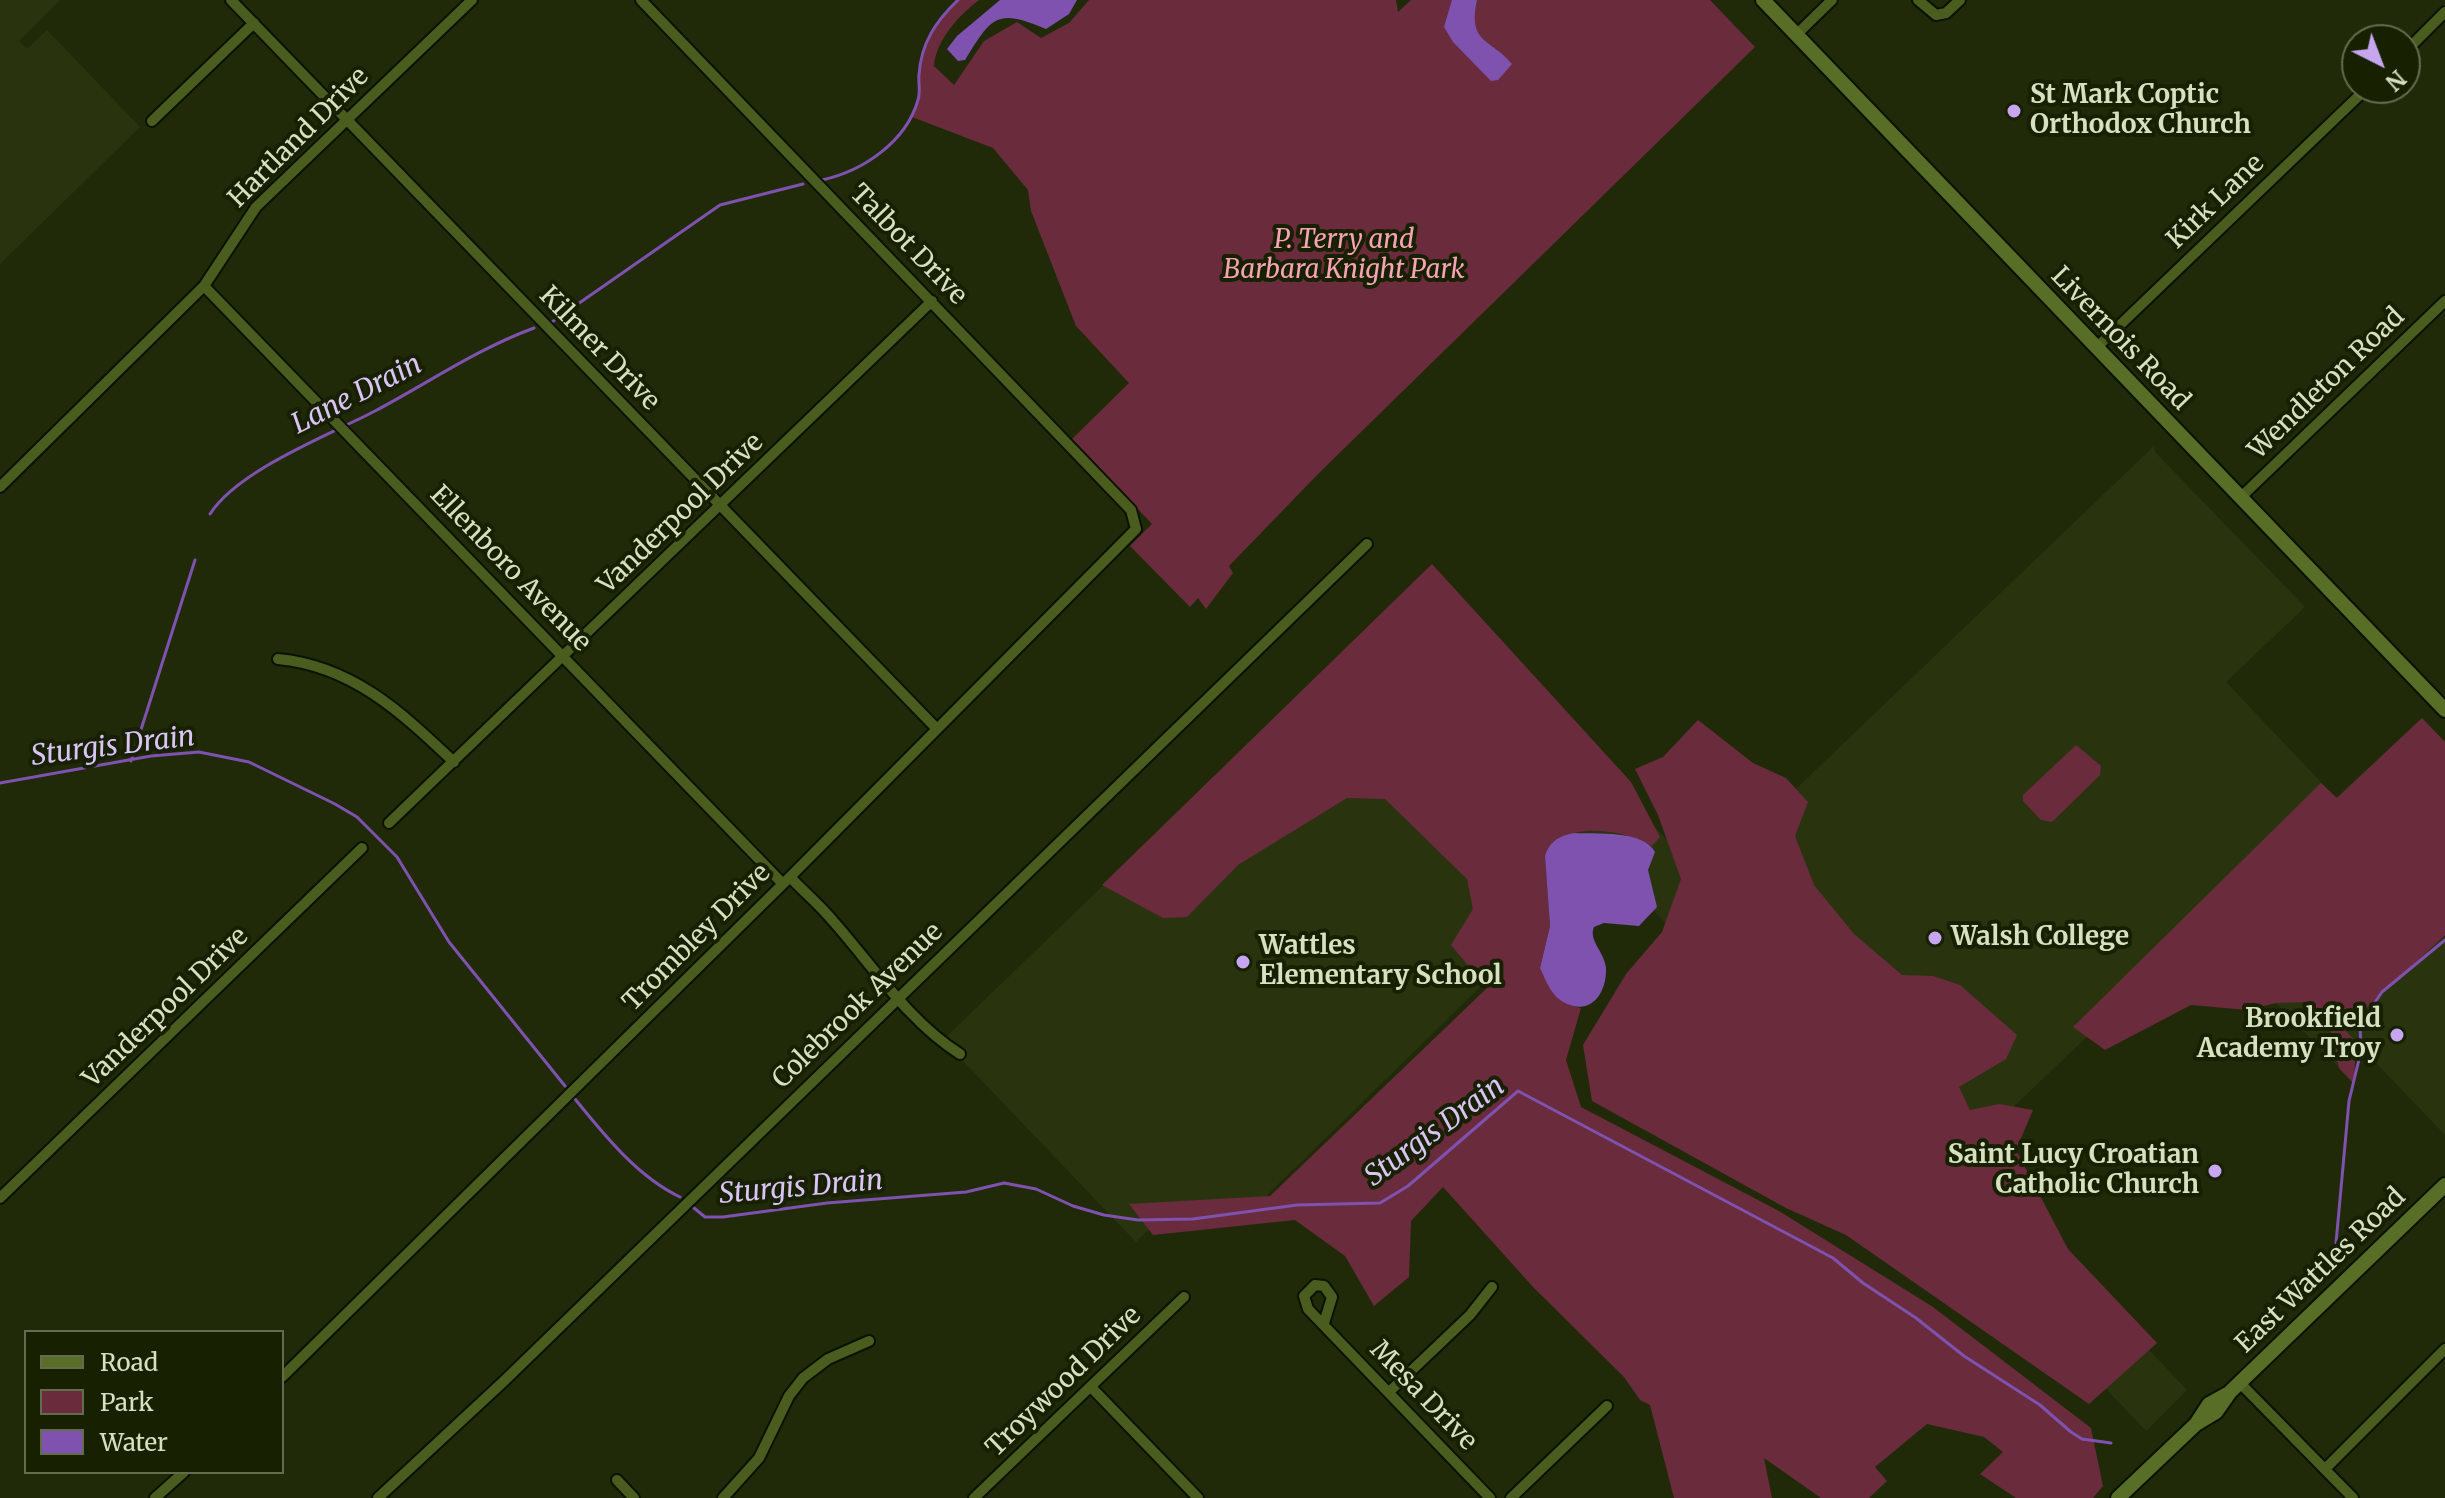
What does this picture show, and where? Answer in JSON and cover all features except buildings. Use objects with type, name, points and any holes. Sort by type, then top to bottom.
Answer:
[{"type":"main road","name":"Livernois Road","points":[[1763,0],[2445,710]]},
{"type":"main road","name":"East Wattles Road","points":[[2118,1498],[2196,1424],[2209,1404],[2235,1387],[2445,1185]]},
{"type":"street","name":"Kilmer Drive","points":[[231,0],[937,729]]},
{"type":"street","name":"Hartland Drive","points":[[0,487],[204,286],[244,220],[472,0]]},
{"type":"street","name":"Talbot Drive","points":[[641,0],[1131,510],[1137,525]]},
{"type":"street","points":[[1796,35],[1832,0]]},
{"type":"street","points":[[1918,0],[1936,15],[1946,13],[1960,0]]},
{"type":"street","points":[[2421,36],[2445,12]]},
{"type":"street","points":[[152,121],[254,23]]},
{"type":"street","name":"Kirk Lane","points":[[2096,348],[2350,104]]},
{"type":"street","name":"Ellenboro Avenue","points":[[204,286],[563,657],[786,880],[833,920],[898,998],[939,1040],[960,1054]]},
{"type":"street","name":"Vanderpool Drive","points":[[389,823],[722,507],[932,301]]},
{"type":"street","name":"Wendleton Road","points":[[2240,498],[2445,301]]},
{"type":"street","name":"Trombley Drive","points":[[284,1375],[1130,538],[1137,525]]},
{"type":"street","name":"Colebrook Avenue","points":[[378,1498],[1367,544]]},
{"type":"street","points":[[278,659],[332,670],[367,688],[454,762]]},
{"type":"street","name":"Vanderpool Drive","points":[[0,1198],[362,848]]},
{"type":"street","points":[[1389,1392],[1470,1315],[1492,1287]]},
{"type":"street","name":"Troywood Drive","points":[[974,1498],[1184,1297]]},
{"type":"street","name":"Mesa Drive","points":[[1324,1323],[1490,1498]]},
{"type":"street","points":[[723,1498],[759,1458],[789,1396],[803,1378],[828,1359],[869,1341]]},
{"type":"street","points":[[2325,1469],[2445,1349]]},
{"type":"street","points":[[1091,1387],[1198,1498]]},
{"type":"street","points":[[2235,1387],[2353,1498]]},
{"type":"street","points":[[1511,1498],[1607,1406]]},
{"type":"street","points":[[155,1498],[182,1474]]},
{"type":"street","points":[[617,1480],[634,1498]]},
{"type":"shaded area","points":[[0,0],[60,0],[19,41],[27,49],[47,30],[140,127],[0,264]]},
{"type":"shaded area","name":"Walsh College","points":[[2154,446],[2155,452],[2305,607],[2226,682],[2336,798],[2422,718],[2445,742],[2445,1135],[2356,1042],[2352,1081],[2202,927],[1964,1154],[2187,1390],[2146,1431],[1608,862],[1252,1210],[1160,1219],[1136,1242],[943,1040],[1420,580],[1703,878]]},
{"type":"green space","name":"P. Terry and Barbara Knight Park","points":[[958,0],[979,0],[950,29],[936,56],[934,66],[954,85],[984,41],[1017,22],[1041,38],[1069,23],[1089,0],[1396,0],[1398,12],[1411,0],[1710,0],[1755,47],[1319,473],[1229,566],[1233,573],[1206,609],[1198,598],[1190,607],[1130,546],[1152,524],[1072,439],[1129,383],[1076,326],[1031,211],[1028,190],[993,148],[912,117],[919,94],[919,67],[925,45],[942,16]]},
{"type":"green space","points":[[1432,564],[1631,782],[1660,837],[1652,846],[1626,835],[1578,832],[1564,836],[1553,844],[1545,856],[1550,926],[1540,968],[1549,987],[1569,1005],[1581,1008],[1566,1060],[1581,1107],[1779,1211],[1933,1307],[2091,1428],[2103,1486],[2093,1498],[2016,1498],[1980,1474],[2003,1452],[1984,1437],[1927,1424],[1875,1467],[1887,1481],[1869,1498],[1821,1498],[1764,1458],[1772,1498],[1674,1498],[1650,1405],[1640,1400],[1624,1377],[1534,1288],[1443,1187],[1411,1221],[1409,1277],[1374,1306],[1345,1256],[1295,1220],[1153,1235],[1129,1204],[1270,1196],[1487,988],[1451,945],[1473,909],[1467,879],[1385,799],[1347,798],[1238,865],[1187,917],[1163,918],[1102,885]]},
{"type":"green space","points":[[2422,718],[2445,742],[2445,935],[2344,1029],[2356,1042],[2354,1084],[2339,1068],[2328,1019],[2306,1002],[2276,1003],[2248,1010],[2191,1005],[2105,1050],[2073,1027],[2321,783],[2337,798]]},
{"type":"green space","points":[[1698,720],[1753,763],[1786,778],[1808,802],[1795,836],[1814,885],[1854,934],[1902,975],[1933,976],[1960,985],[2017,1035],[2006,1059],[1959,1087],[1970,1110],[1999,1104],[2033,1110],[2016,1150],[2068,1249],[2157,1343],[2089,1404],[1846,1235],[1786,1208],[1592,1101],[1583,1045],[1626,974],[1662,932],[1681,879],[1658,815],[1635,769],[1663,757]]},
{"type":"green space","points":[[2076,745],[2101,766],[2100,775],[2052,822],[2041,820],[2023,801],[2023,795]]},
{"type":"water","points":[[1000,0],[1077,0],[1069,14],[1046,29],[1016,19],[997,20],[982,34],[965,60],[958,61],[947,49],[957,36]]},
{"type":"water","points":[[1452,0],[1477,0],[1475,25],[1478,33],[1512,64],[1498,80],[1491,81],[1453,42],[1444,27]]},
{"type":"water","points":[[1574,833],[1630,837],[1641,840],[1655,852],[1648,870],[1657,907],[1639,926],[1604,923],[1594,927],[1593,937],[1605,962],[1606,977],[1596,1000],[1583,1007],[1565,1003],[1556,996],[1540,968],[1550,926],[1545,856],[1556,840]]},
{"type":"waterway","name":"Lane Drain","points":[[822,180],[867,162],[904,129],[918,100],[920,63],[926,43],[943,16],[958,0]]},
{"type":"waterway","name":"Lane Drain","points":[[552,322],[720,205],[803,184]]},
{"type":"waterway","name":"Lane Drain","points":[[210,514],[223,498],[262,468],[375,411],[473,356],[534,328]]},
{"type":"waterway","name":"Lane Drain","points":[[131,761],[195,560]]},
{"type":"waterway","name":"Sturgis Drain","points":[[0,783],[151,756],[199,752],[249,762],[335,804],[357,817],[397,857],[449,942],[565,1086]]},
{"type":"waterway","points":[[2336,1243],[2349,1101],[2361,1051],[2360,1024],[2382,992],[2445,940]]},
{"type":"waterway","name":"Sturgis Drain","points":[[694,1208],[705,1217],[723,1217],[827,1203],[966,1192],[1004,1183],[1036,1189],[1073,1206],[1104,1215],[1138,1220],[1193,1219],[1297,1205],[1380,1203],[1408,1186],[1518,1091],[1833,1258],[1964,1356],[2040,1405],[2071,1432],[2082,1439],[2111,1443]]},
{"type":"waterway","name":"Sturgis Drain","points":[[575,1099],[636,1167],[680,1197]]},
{"type":"place","name":"St Mark Coptic Orthodox Church","points":[[2014,111]]},
{"type":"place","name":"Walsh College","points":[[1935,938]]},
{"type":"place","name":"Wattles Elementary School","points":[[1243,962]]},
{"type":"place","name":"Brookfield Academy Troy","points":[[2397,1035]]},
{"type":"place","name":"Saint Lucy Croatian Catholic Church","points":[[2215,1171]]}]
